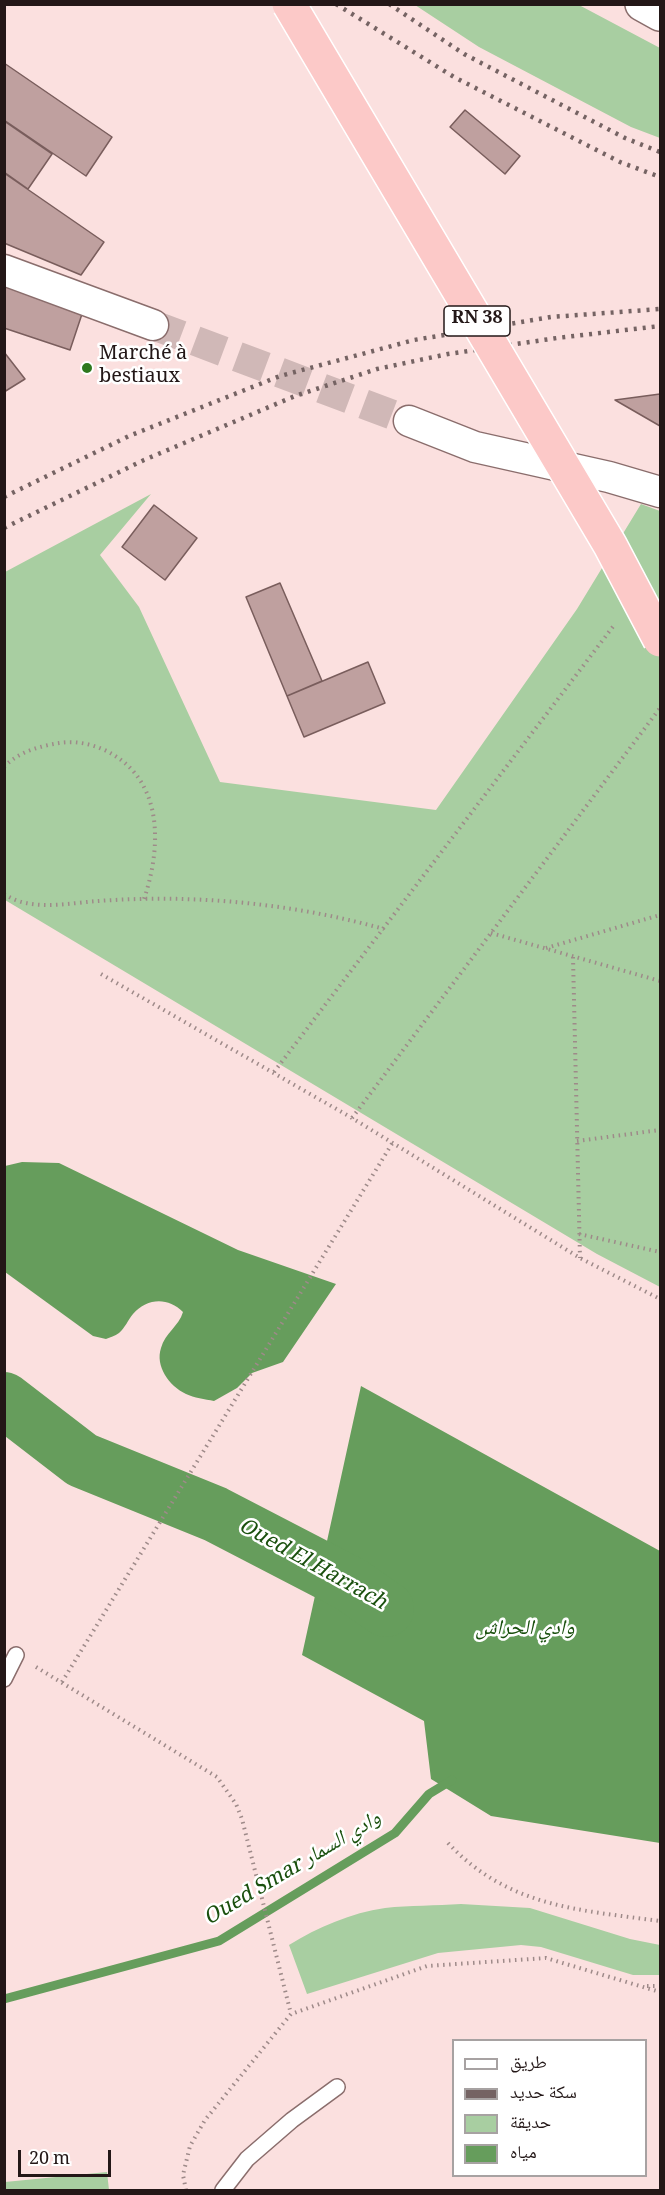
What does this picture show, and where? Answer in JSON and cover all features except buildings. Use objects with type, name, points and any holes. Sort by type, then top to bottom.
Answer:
[{"type":"main road","name":"RN 38","points":[[289,4],[610,545],[660,640]]},
{"type":"street","points":[[642,4],[660,14]]},
{"type":"street","points":[[4,270],[153,325]]},
{"type":"street","points":[[409,421],[476,447],[609,477],[660,492]]},
{"type":"lane","points":[[4,1679],[16,1655]]},
{"type":"lane","points":[[223,2190],[247,2159],[292,2120],[337,2088]]},
{"type":"path","points":[[274,1072],[618,621]]},
{"type":"path","points":[[351,1118],[660,708]]},
{"type":"path","points":[[4,766],[24,753],[44,745],[66,742],[86,744],[106,750],[125,761],[140,776],[154,816],[155,858],[144,899]]},
{"type":"path","points":[[4,894],[13,900],[31,905],[144,899],[235,901],[310,910],[384,929]]},
{"type":"path","points":[[545,948],[660,915]]},
{"type":"path","points":[[491,933],[660,981]]},
{"type":"path","points":[[573,957],[580,1258]]},
{"type":"path","points":[[101,974],[393,1142],[580,1258],[660,1299]]},
{"type":"path","points":[[577,1141],[660,1130]]},
{"type":"path","points":[[62,1682],[393,1142]]},
{"type":"path","points":[[579,1234],[660,1252]]},
{"type":"path","points":[[16,1655],[217,1777],[236,1804],[242,1819],[291,2014]]},
{"type":"path","points":[[448,1843],[479,1872],[518,1894],[541,1901],[614,1915],[660,1921]]},
{"type":"path","points":[[186,2190],[183,2175],[190,2146],[205,2120],[291,2014],[427,1966],[546,1958],[660,1992]]},
{"type":"path","points":[[640,1986],[660,1986]]},
{"type":"green space","points":[[415,5],[579,5],[660,48],[660,138],[631,127],[479,47]]},
{"type":"green space","points":[[151,494],[100,555],[139,607],[220,782],[436,810],[577,609],[641,504],[660,511],[660,1287],[597,1254],[5,900],[5,572]]},
{"type":"green space","points":[[461,1904],[530,1908],[630,1939],[660,1945],[660,1975],[633,1975],[541,1947],[521,1945],[438,1953],[307,1994],[289,1945],[300,1938],[335,1922],[372,1910]]},
{"type":"green space","points":[[107,2172],[109,2190],[5,2190],[5,2182]]},
{"type":"water","points":[[22,1162],[59,1163],[238,1250],[336,1284],[283,1362],[252,1373],[237,1388],[214,1401],[189,1395],[169,1381],[160,1362],[163,1343],[183,1312],[177,1307],[164,1302],[151,1302],[133,1314],[119,1333],[106,1339],[93,1336],[5,1272],[5,1166]]},
{"type":"water","name":"وادي الحراش","points":[[361,1386],[660,1551],[660,1843],[491,1816],[431,1779],[424,1721],[302,1655]]},
{"type":"waterway","name":"Oued El Harrach","points":[[4,1400],[82,1460],[215,1514],[350,1584],[386,1609]]},
{"type":"waterway","name":"Oued Smar وادي السمار","points":[[4,1999],[219,1941],[395,1833],[429,1794],[452,1780]]},
{"type":"tunnel","points":[[153,325],[409,421]]},
{"type":"railway","points":[[336,4],[454,77],[620,162],[660,177]]},
{"type":"railway","points":[[389,4],[464,54],[625,138],[660,152]]},
{"type":"railway","points":[[4,497],[129,436],[280,376],[414,340],[551,317],[660,309]]},
{"type":"railway","points":[[4,528],[144,460],[295,396],[377,369],[448,354],[660,326]]},
{"type":"place","name":"Marché à bestiaux","points":[[87,368]]}]
